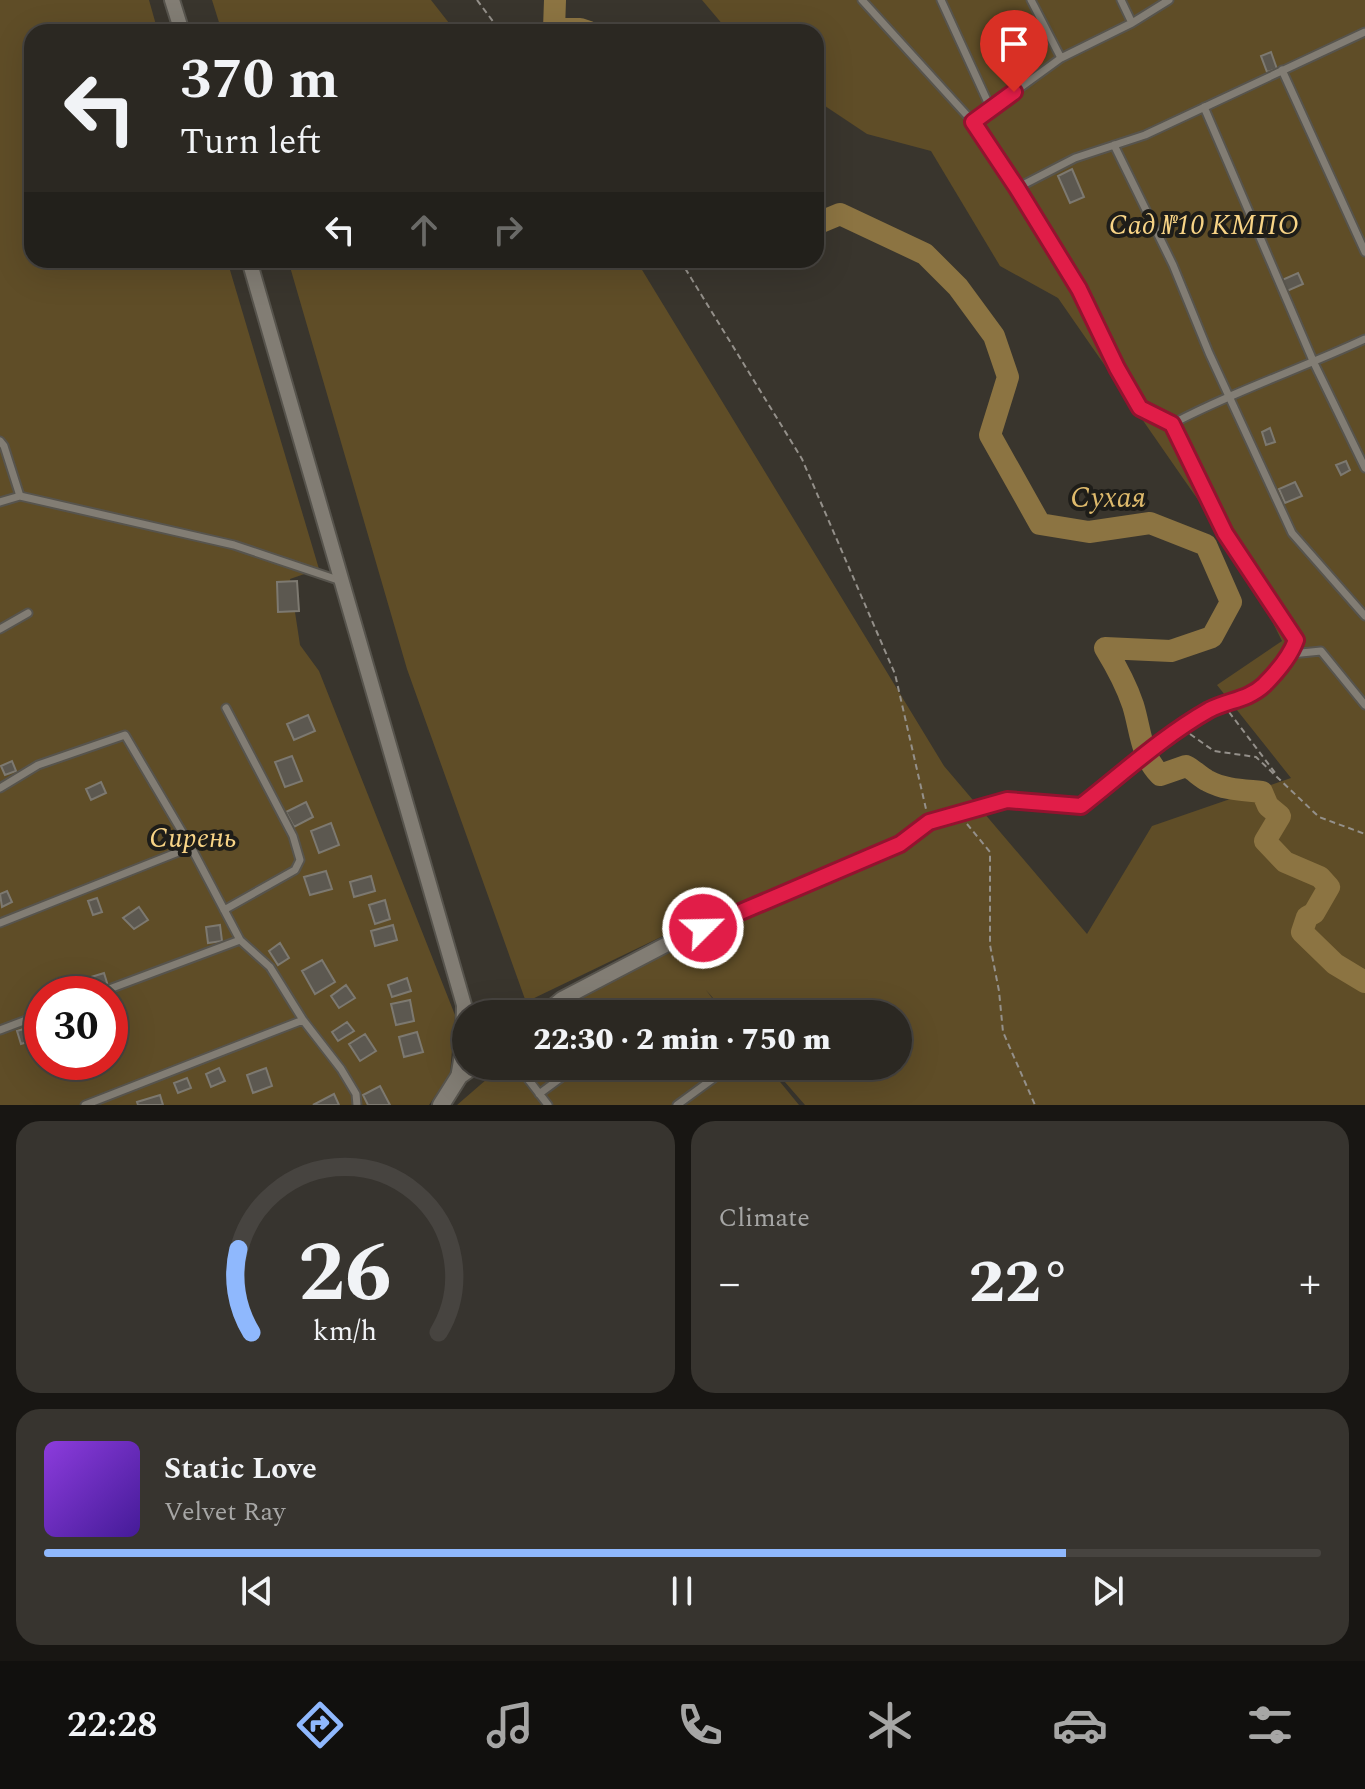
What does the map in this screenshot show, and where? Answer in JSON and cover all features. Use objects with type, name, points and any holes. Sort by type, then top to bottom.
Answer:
[{"type":"street","points":[[172,0],[180,24]]},
{"type":"street","points":[[251,268],[463,1000]]},
{"type":"street","points":[[561,1000],[675,940],[900,844],[929,822],[1007,800],[1081,806],[1135,763]]},
{"type":"street","points":[[441,1105],[457,1080]]},
{"type":"lane","points":[[862,0],[973,122],[1079,289],[1140,408],[1172,424],[1225,533],[1296,640],[1291,654],[1255,692],[1223,704],[1182,728],[1135,763]]},
{"type":"lane","points":[[941,0],[991,109]]},
{"type":"lane","points":[[1031,0],[1061,58]]},
{"type":"lane","points":[[1121,0],[1132,23]]},
{"type":"lane","points":[[973,122],[1061,58],[1132,23],[1169,0]]},
{"type":"lane","points":[[1017,188],[1075,158],[1145,135],[1365,33]]},
{"type":"lane","points":[[1282,70],[1365,252]]},
{"type":"lane","points":[[1204,107],[1314,363],[1365,468]]},
{"type":"lane","points":[[1114,145],[1173,265],[1209,353],[1292,533],[1365,616]]},
{"type":"lane","points":[[1172,424],[1365,339]]},
{"type":"lane","points":[[0,441],[20,496]]},
{"type":"lane","points":[[0,502],[20,496],[234,545],[343,582]]},
{"type":"lane","points":[[0,629],[28,613]]},
{"type":"lane","points":[[1291,654],[1321,651],[1365,705]]},
{"type":"lane","points":[[224,910],[295,870],[300,860],[293,836],[226,708]]},
{"type":"lane","points":[[0,788],[38,765],[125,735],[191,847],[240,940],[270,967],[303,1020],[341,1069],[356,1094],[357,1105]]},
{"type":"lane","points":[[0,923],[191,847]]},
{"type":"lane","points":[[128,982],[240,940]]},
{"type":"lane","points":[[85,1105],[303,1020]]},
{"type":"lane","points":[[0,1030],[24,1021]]},
{"type":"lane","points":[[528,1080],[548,1105]]},
{"type":"lane","points":[[539,1094],[558,1080]]},
{"type":"lane","points":[[677,1105],[711,1080]]},
{"type":"path","points":[[477,0],[495,24]]},
{"type":"path","points":[[685,268],[802,459],[895,674],[929,822]]},
{"type":"path","points":[[1223,704],[1281,781]]},
{"type":"path","points":[[1182,728],[1214,751],[1256,757],[1319,817],[1365,832]]},
{"type":"path","points":[[959,814],[990,852],[990,945],[1003,1032],[1035,1105]]},
{"type":"green space","name":"Сирень","points":[[0,0],[149,0],[156,24],[24,24],[24,268],[229,268],[319,569],[290,579],[300,645],[319,671],[452,1007],[450,1074],[429,1105],[0,1105]]},
{"type":"green space","points":[[212,0],[431,0],[450,24],[220,24]]},
{"type":"green space","name":"Сад №10 КМПО","points":[[702,0],[1365,0],[1365,1105],[805,1105],[783,1080],[912,1080],[912,1000],[715,1000],[706,990],[714,1000],[579,1000],[669,947],[663,936],[525,1000],[407,669],[290,268],[641,268],[944,766],[1087,934],[1152,826],[1291,778],[1217,685],[1282,641],[1246,569],[1058,298],[1000,266],[931,151],[867,134],[824,105],[824,24],[722,24]]},
{"type":"green space","points":[[486,1080],[778,1080],[799,1105],[457,1105]]},
{"type":"building","points":[[1271,52],[1277,69],[1267,72],[1261,56]]},
{"type":"building","points":[[1072,169],[1084,197],[1070,203],[1058,176]]},
{"type":"building","points":[[1298,273],[1303,284],[1287,291],[1282,280]]},
{"type":"building","points":[[1270,428],[1275,442],[1266,445],[1262,432]]},
{"type":"building","points":[[1346,461],[1350,470],[1341,475],[1336,465]]},
{"type":"building","points":[[1295,482],[1302,496],[1285,503],[1279,489]]},
{"type":"building","points":[[297,581],[299,611],[278,612],[277,582]]},
{"type":"building","points":[[308,715],[315,731],[294,740],[287,724]]},
{"type":"building","points":[[292,756],[302,781],[285,787],[275,762]]},
{"type":"building","points":[[12,761],[16,771],[5,775],[1,766]]},
{"type":"building","points":[[101,782],[106,793],[91,800],[86,789]]},
{"type":"building","points":[[306,802],[313,817],[294,827],[286,812]]},
{"type":"building","points":[[331,823],[339,845],[319,853],[311,831]]},
{"type":"building","points":[[326,871],[332,889],[310,895],[304,877]]},
{"type":"building","points":[[371,876],[375,891],[354,897],[350,882]]},
{"type":"building","points":[[7,891],[12,902],[2,907],[0,894]]},
{"type":"building","points":[[97,898],[102,912],[93,915],[88,901]]},
{"type":"building","points":[[385,900],[390,919],[375,924],[369,905]]},
{"type":"building","points":[[139,907],[148,920],[134,929],[123,918]]},
{"type":"building","points":[[220,925],[222,941],[208,943],[206,927]]},
{"type":"building","points":[[393,925],[397,940],[375,946],[371,931]]},
{"type":"building","points":[[280,943],[289,958],[278,965],[269,951]]},
{"type":"building","points":[[322,960],[335,982],[315,994],[302,971]]},
{"type":"building","points":[[407,978],[411,991],[392,997],[388,985]]},
{"type":"building","points":[[346,985],[355,998],[339,1008],[331,996]]},
{"type":"building","points":[[410,1000],[414,1021],[396,1025],[391,1004]]},
{"type":"building","points":[[347,1022],[354,1031],[338,1041],[332,1032]]},
{"type":"building","points":[[24,1029],[24,1043],[21,1044],[17,1031]]},
{"type":"building","points":[[417,1032],[423,1052],[404,1057],[399,1037]]},
{"type":"building","points":[[365,1034],[376,1051],[360,1061],[349,1044]]},
{"type":"building","points":[[219,1068],[225,1081],[211,1087],[206,1074]]},
{"type":"building","points":[[266,1068],[272,1086],[253,1093],[247,1075]]},
{"type":"building","points":[[187,1078],[191,1088],[178,1093],[174,1083]]},
{"type":"building","points":[[380,1086],[390,1105],[368,1105],[363,1095]]},
{"type":"building","points":[[334,1094],[339,1105],[313,1105]]},
{"type":"building","points":[[160,1095],[163,1105],[138,1105],[137,1102]]},
{"type":"waterway","name":"Сухая","points":[[554,24],[555,0]]},
{"type":"waterway","name":"Сухая","points":[[824,221],[840,214],[925,254],[958,287],[994,336],[1008,377],[990,435],[1040,524],[1089,532],[1150,523],[1206,545],[1231,602],[1212,637],[1171,651],[1105,648],[1130,697],[1148,759],[1160,775],[1186,766],[1221,786],[1262,792],[1268,806],[1280,816],[1265,841],[1285,862],[1320,877],[1329,887],[1314,913],[1307,917],[1302,932],[1335,964],[1365,982]]},
{"type":"route","points":[[703,928],[900,844],[929,822],[1007,800],[1081,806],[1209,710],[1247,697],[1263,686],[1291,654],[1296,640],[1225,533],[1172,424],[1140,408],[1079,289],[973,122],[1014,92]]}]
